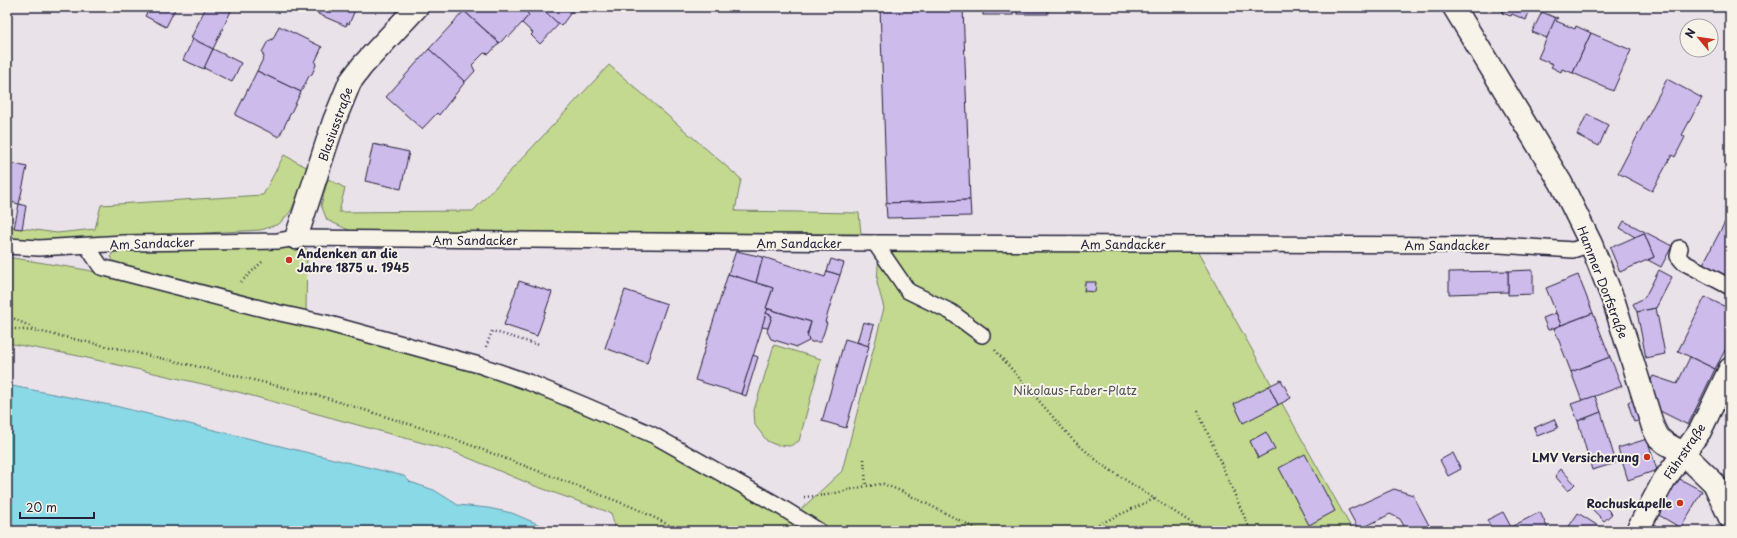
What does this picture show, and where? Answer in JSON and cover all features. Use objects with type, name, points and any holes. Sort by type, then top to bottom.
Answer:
[{"type":"street","name":"Blasiusstraße","points":[[287,239],[350,82],[378,48],[417,7]]},
{"type":"street","name":"Hammer Dorfstraße","points":[[1454,7],[1561,183],[1591,244],[1614,302],[1653,427],[1658,437],[1665,443],[1683,453],[1714,483],[1726,498],[1730,518]]},
{"type":"street","name":"Fährstraße","points":[[1636,531],[1664,480],[1700,431],[1730,369]]},
{"type":"lane","name":"Am Sandacker","points":[[7,246],[39,248],[124,243],[287,239],[1492,245],[1573,250],[1591,244]]},
{"type":"lane","points":[[875,243],[908,291],[951,312],[982,335]]},
{"type":"lane","points":[[87,246],[102,267],[275,312],[326,323],[479,365],[584,405],[653,435],[776,504],[819,531]]},
{"type":"lane","points":[[1680,248],[1678,256],[1683,262],[1730,287]]},
{"type":"path","points":[[224,298],[287,239]]},
{"type":"path","points":[[7,315],[42,332]]},
{"type":"path","points":[[7,328],[42,332],[187,364],[320,396],[429,430],[635,508],[680,531]]},
{"type":"path","points":[[479,365],[492,331],[539,345]]},
{"type":"path","points":[[982,335],[1072,439],[1101,464],[1204,531]]},
{"type":"path","points":[[1198,411],[1248,525],[1245,531]]},
{"type":"path","points":[[864,459],[866,486]]},
{"type":"path","points":[[776,504],[791,498],[827,495],[866,486],[883,484],[892,487],[980,531]]},
{"type":"path","points":[[1084,531],[1154,499]]},
{"type":"green space","points":[[609,65],[741,179],[735,211],[859,213],[861,234],[351,231],[327,220],[321,205],[328,179],[345,188],[339,212],[473,211]]},
{"type":"green space","points":[[284,155],[308,168],[291,211],[279,224],[261,230],[59,241],[7,241],[7,226],[57,233],[95,229],[101,205],[263,195]]},
{"type":"green space","points":[[272,247],[307,249],[306,311],[304,312],[114,263],[111,256],[115,249]]},
{"type":"green space","name":"Nikolaus-Faber-Platz","points":[[1196,249],[1353,531],[830,531],[797,513],[842,471],[884,308],[877,283],[879,250]]},
{"type":"green space","points":[[7,257],[87,270],[212,304],[316,327],[517,382],[636,435],[712,472],[806,531],[616,531],[611,513],[535,486],[452,451],[238,392],[74,355],[7,343]]},
{"type":"green space","points":[[774,345],[821,359],[799,441],[790,446],[776,445],[767,441],[755,425],[754,410]]},
{"type":"water","points":[[7,385],[115,406],[404,476],[410,482],[434,490],[458,505],[488,508],[512,513],[554,531],[7,531]]},
{"type":"building","points":[[150,7],[176,7],[166,27],[145,16]]},
{"type":"building","points":[[206,7],[223,7],[231,11],[213,49],[191,38]]},
{"type":"building","points":[[321,7],[353,7],[355,10],[349,24],[347,23],[346,26],[318,14]]},
{"type":"building","points":[[467,7],[532,7],[527,13],[529,15],[522,23],[509,37],[507,35],[500,43],[464,11]]},
{"type":"building","points":[[532,7],[540,7],[559,24],[540,44],[531,35],[533,33],[522,23],[529,15],[527,13]]},
{"type":"building","points":[[540,7],[575,7],[561,26]]},
{"type":"building","points":[[880,7],[963,7],[970,200],[887,203]]},
{"type":"building","points":[[983,7],[1013,7],[1013,15],[983,15]]},
{"type":"building","points":[[1017,7],[1048,7],[1048,14],[1017,14]]},
{"type":"building","points":[[1496,7],[1531,7],[1526,20],[1512,14],[1511,16],[1502,13],[1503,10]]},
{"type":"building","points":[[464,11],[499,43],[489,54],[484,53],[472,65],[475,71],[465,82],[429,49]]},
{"type":"building","points":[[1542,12],[1556,18],[1547,38],[1532,32]]},
{"type":"building","points":[[1556,17],[1558,18],[1556,21],[1575,29],[1576,26],[1591,33],[1573,73],[1562,69],[1561,72],[1551,67],[1553,64],[1538,58]]},
{"type":"building","points":[[279,26],[322,47],[315,62],[316,65],[312,74],[309,76],[301,92],[257,71],[264,57],[262,52],[268,41],[273,39]]},
{"type":"building","points":[[1591,33],[1631,50],[1613,91],[1573,73]]},
{"type":"building","points":[[193,39],[213,49],[204,69],[183,60]]},
{"type":"building","points":[[213,49],[241,63],[232,82],[204,68]]},
{"type":"building","points":[[429,49],[465,82],[439,115],[437,113],[422,129],[386,97]]},
{"type":"building","points":[[257,71],[301,92],[279,137],[235,115]]},
{"type":"building","points":[[1667,79],[1702,98],[1682,135],[1685,137],[1675,157],[1672,155],[1652,191],[1618,173]]},
{"type":"building","points":[[1587,114],[1608,125],[1599,146],[1577,135]]},
{"type":"building","points":[[373,144],[409,152],[401,189],[365,181]]},
{"type":"building","points":[[7,162],[27,167],[19,204],[7,201]]},
{"type":"building","points":[[970,200],[971,216],[887,218],[886,203]]},
{"type":"building","points":[[19,204],[26,206],[22,229],[14,228]]},
{"type":"building","points":[[1726,220],[1730,222],[1730,278],[1703,264]]},
{"type":"building","points":[[1624,221],[1672,246],[1661,267],[1648,260],[1654,257],[1644,233],[1635,237],[1620,228]]},
{"type":"building","points":[[1644,233],[1654,257],[1620,272],[1610,248]]},
{"type":"building","points":[[736,251],[763,257],[756,283],[728,274]]},
{"type":"building","points":[[763,257],[825,277],[827,271],[840,275],[825,322],[827,323],[820,342],[811,342],[807,337],[811,322],[766,308],[773,288],[756,283]]},
{"type":"building","points":[[831,259],[844,263],[840,275],[827,271]]},
{"type":"building","points":[[1533,270],[1533,294],[1508,295],[1508,271]]},
{"type":"building","points":[[1659,270],[1672,277],[1656,308],[1637,312],[1633,304],[1645,297]]},
{"type":"building","points":[[1508,271],[1508,292],[1449,294],[1449,272]]},
{"type":"building","points":[[728,274],[773,288],[766,308],[768,309],[741,394],[695,380]]},
{"type":"building","points":[[1578,275],[1593,313],[1561,325],[1546,288]]},
{"type":"building","points":[[519,281],[552,292],[537,336],[504,325]]},
{"type":"building","points":[[1085,282],[1096,282],[1095,292],[1084,291]]},
{"type":"building","points":[[625,290],[667,304],[647,363],[605,348]]},
{"type":"building","points":[[1705,297],[1730,309],[1730,341],[1715,369],[1678,351]]},
{"type":"building","points":[[1656,308],[1665,354],[1646,358],[1637,312]]},
{"type":"building","points":[[768,309],[811,322],[807,334],[809,341],[797,347],[771,339],[767,331],[772,316],[766,313]]},
{"type":"building","points":[[766,313],[772,316],[768,328],[762,327]]},
{"type":"building","points":[[1556,313],[1561,325],[1548,330],[1543,318]]},
{"type":"building","points":[[1593,313],[1610,357],[1571,372],[1554,328]]},
{"type":"building","points":[[863,322],[874,325],[868,346],[857,342]]},
{"type":"building","points":[[845,339],[869,346],[846,428],[822,421]]},
{"type":"building","points":[[753,355],[758,357],[746,396],[741,394]]},
{"type":"building","points":[[1610,357],[1622,386],[1582,401],[1571,372]]},
{"type":"building","points":[[1690,357],[1715,369],[1688,425],[1658,410],[1651,380],[1653,376],[1677,384]]},
{"type":"building","points":[[1281,380],[1291,398],[1278,405],[1269,386]]},
{"type":"building","points":[[1269,386],[1278,405],[1243,423],[1234,404]]},
{"type":"building","points":[[1595,396],[1601,412],[1578,421],[1571,404]]},
{"type":"building","points":[[1635,399],[1642,420],[1634,422],[1628,402]]},
{"type":"building","points":[[1601,412],[1616,463],[1592,470],[1578,421]]},
{"type":"building","points":[[1554,419],[1558,428],[1537,436],[1534,428]]},
{"type":"building","points":[[1266,432],[1275,449],[1258,458],[1250,441]]},
{"type":"building","points":[[1647,439],[1657,470],[1628,480],[1618,448]]},
{"type":"building","points":[[1453,453],[1461,469],[1448,476],[1440,460]]},
{"type":"building","points":[[1305,454],[1335,511],[1309,525],[1279,468]]},
{"type":"building","points":[[1561,469],[1575,484],[1568,491],[1555,476]]},
{"type":"building","name":"Rochuskapelle","points":[[1678,478],[1702,491],[1681,528],[1657,514]]},
{"type":"building","points":[[1394,489],[1413,495],[1432,531],[1407,531],[1400,519],[1390,514],[1359,530],[1348,510]]},
{"type":"building","points":[[1597,499],[1612,514],[1604,521],[1590,507]]},
{"type":"building","points":[[1503,512],[1511,527],[1502,531],[1493,531],[1487,520]]},
{"type":"building","points":[[1540,512],[1549,531],[1502,531],[1511,527]]},
{"type":"building","points":[[1578,513],[1606,531],[1566,531]]},
{"type":"building","points":[[1653,524],[1665,531],[1649,531]]},
{"type":"place","name":"Andenken an die Jahre 1875 u. 1945","points":[[289,260]]},
{"type":"place","name":"LMV Versicherung","points":[[1647,457]]},
{"type":"place","name":"Rochuskapelle","points":[[1680,503]]}]
